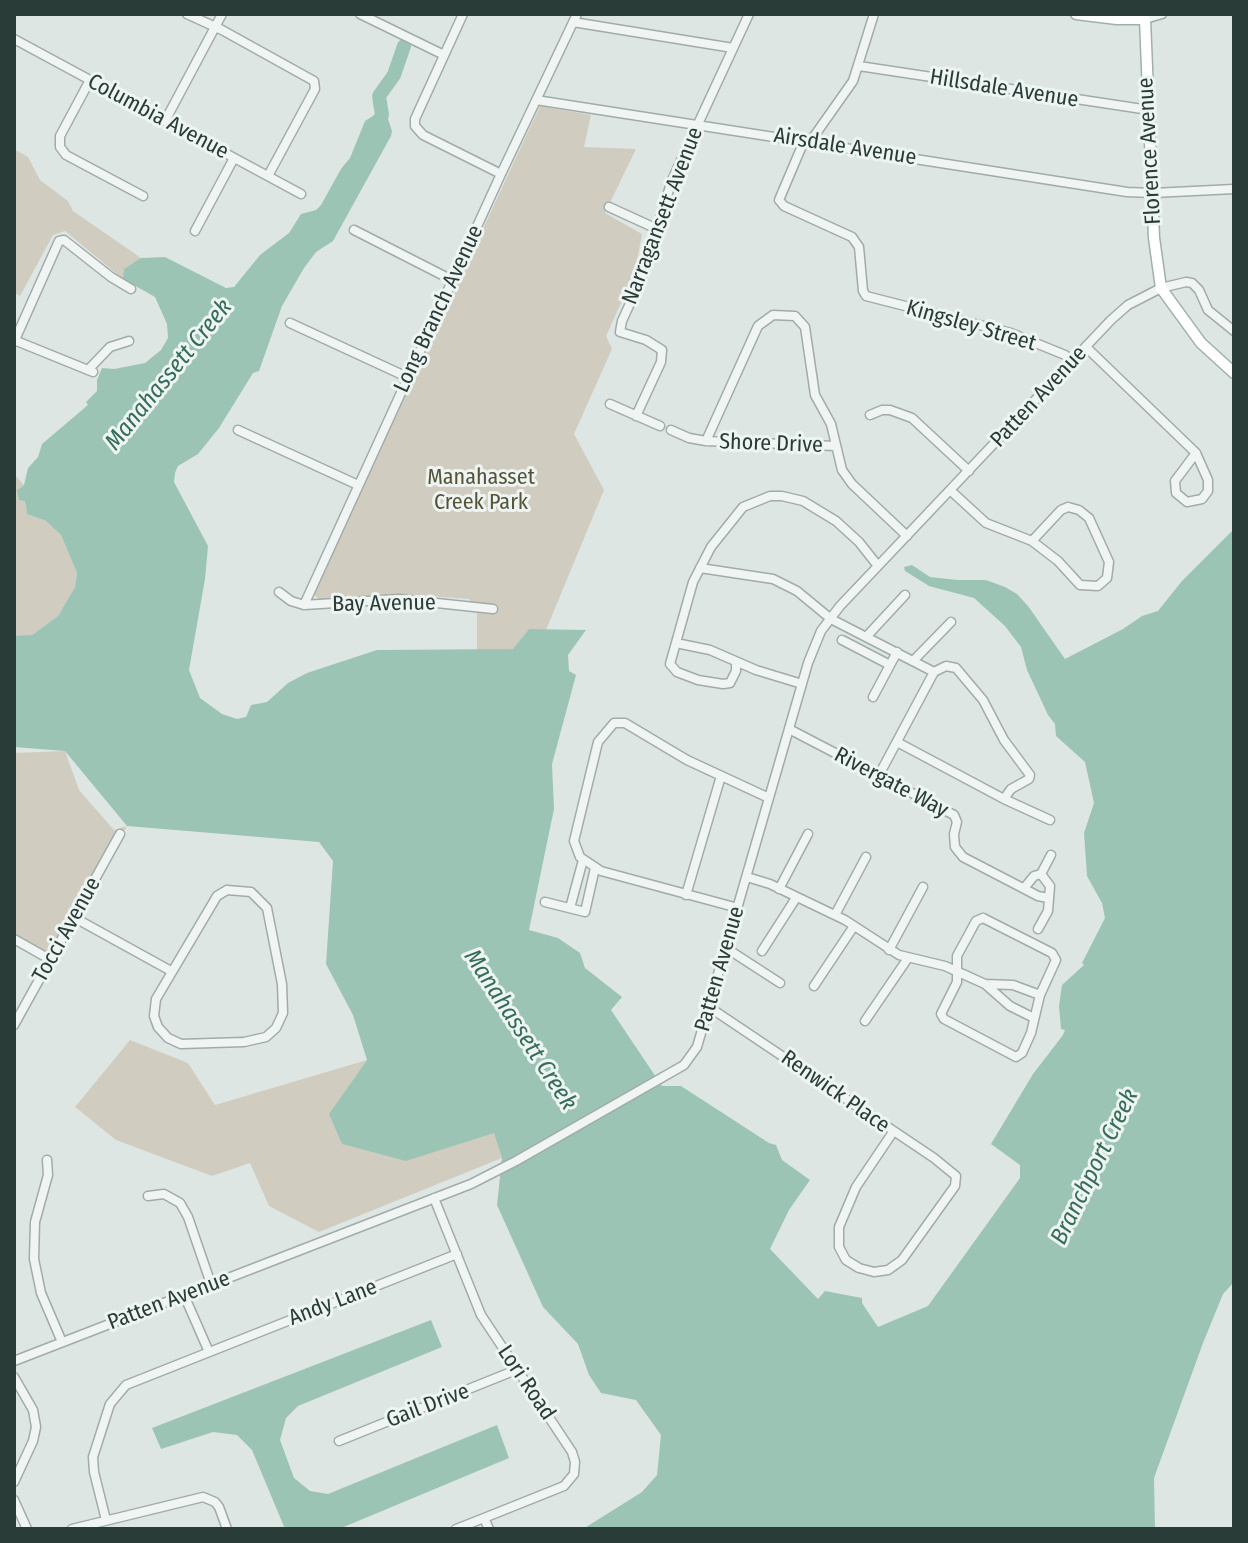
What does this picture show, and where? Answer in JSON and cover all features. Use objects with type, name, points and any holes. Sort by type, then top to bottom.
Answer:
[{"type":"main road","points":[[1076,14],[1145,17]]},
{"type":"main road","name":"Florence Avenue","points":[[1145,17],[1154,238],[1161,288]]},
{"type":"main road","points":[[1161,288],[1201,343],[1234,373]]},
{"type":"street","points":[[187,14],[311,79],[316,85],[268,176]]},
{"type":"street","points":[[165,121],[222,14]]},
{"type":"street","points":[[360,14],[444,55]]},
{"type":"street","points":[[463,14],[415,119],[415,126],[423,135],[501,174]]},
{"type":"street","name":"Narragansett Avenue","points":[[636,416],[661,362],[662,350],[646,340],[620,332],[622,321],[646,265],[672,180],[749,14]]},
{"type":"street","points":[[807,141],[850,88],[874,14]]},
{"type":"street","points":[[1145,17],[1162,14]]},
{"type":"street","points":[[575,18],[733,48]]},
{"type":"street","name":"Long Branch Avenue","points":[[304,605],[575,18]]},
{"type":"street","name":"Columbia Avenue","points":[[14,39],[301,194]]},
{"type":"street","name":"Hillsdale Avenue","points":[[859,66],[1149,110]]},
{"type":"street","points":[[90,80],[60,142],[66,155],[143,196]]},
{"type":"street","name":"Airsdale Avenue","points":[[536,100],[1127,192],[1234,189]]},
{"type":"street","name":"Kingsley Street","points":[[807,141],[779,200],[784,206],[852,237],[859,247],[866,296],[1011,333],[1065,355],[1073,362]]},
{"type":"street","points":[[195,231],[234,158]]},
{"type":"street","points":[[609,207],[655,228]]},
{"type":"street","points":[[354,230],[452,280]]},
{"type":"street","points":[[129,341],[110,347],[91,371],[14,340],[61,240],[131,289]]},
{"type":"street","points":[[1161,288],[1192,283],[1199,290],[1208,310],[1234,331]]},
{"type":"street","name":"Patten Avenue","points":[[14,1361],[488,1176],[684,1065],[695,1051],[709,1007],[815,642],[878,566],[1086,347],[1128,305],[1161,288]]},
{"type":"street","name":"Shore Drive","points":[[706,441],[758,326],[769,316],[795,316],[805,327],[815,395],[831,424],[842,470],[907,536]]},
{"type":"street","points":[[290,323],[407,377]]},
{"type":"street","points":[[1086,347],[1196,453],[1208,480],[1208,491],[1202,499],[1187,502],[1176,493],[1175,481],[1196,453]]},
{"type":"street","points":[[610,404],[660,426]]},
{"type":"street","points":[[870,415],[890,410],[912,418],[969,471]]},
{"type":"street","points":[[238,430],[358,485]]},
{"type":"street","name":"Shore Drive","points":[[671,430],[706,441],[836,446]]},
{"type":"street","points":[[950,490],[986,523],[1032,541],[1058,561],[1080,585],[1098,586],[1107,578],[1109,562],[1095,528],[1089,518],[1076,508],[1061,510],[1032,541]]},
{"type":"street","points":[[736,662],[736,671],[730,683],[698,680],[670,666],[688,595],[700,568],[711,547],[740,510],[753,501],[777,495],[803,501],[836,521],[859,542],[878,566]]},
{"type":"street","points":[[700,568],[773,579],[797,591],[831,619],[934,672]]},
{"type":"street","name":"Bay Avenue","points":[[279,592],[291,601],[304,605],[399,599],[493,609]]},
{"type":"street","points":[[867,636],[905,595]]},
{"type":"street","points":[[913,661],[951,622]]},
{"type":"street","points":[[842,640],[890,665]]},
{"type":"street","points":[[676,643],[710,650],[802,684]]},
{"type":"street","points":[[873,697],[897,652]]},
{"type":"street","points":[[879,775],[934,672],[946,666],[956,668],[983,700],[1004,740],[1029,773],[1029,779],[1011,789],[1004,799]]},
{"type":"street","points":[[738,908],[595,868],[577,853],[574,841],[598,742],[614,723],[633,726],[687,760],[769,798]]},
{"type":"street","name":"Rivergate Way","points":[[789,729],[954,815],[957,822],[954,840],[958,852],[1038,896],[1048,898]]},
{"type":"street","points":[[897,742],[1050,820]]},
{"type":"street","points":[[686,895],[721,776]]},
{"type":"street","name":"Tocci Avenue","points":[[14,1025],[120,834]]},
{"type":"street","points":[[779,889],[808,834]]},
{"type":"street","points":[[1025,887],[1034,876],[1041,874],[1051,855]]},
{"type":"street","points":[[835,915],[866,857]]},
{"type":"street","points":[[570,908],[583,860]]},
{"type":"street","points":[[545,902],[585,912],[595,868]]},
{"type":"street","points":[[1038,929],[1048,911],[1050,886],[1041,874]]},
{"type":"street","points":[[747,877],[835,915],[889,950],[957,971],[985,984],[1010,1006],[1034,1018]]},
{"type":"street","points":[[889,950],[923,887]]},
{"type":"street","points":[[235,889],[251,892],[264,903],[271,917],[283,994],[281,1020],[273,1031],[256,1040],[190,1045],[172,1041],[162,1033],[154,1016],[156,999],[171,971],[217,896],[235,889]]},
{"type":"street","points":[[762,951],[796,898]]},
{"type":"street","points":[[75,918],[171,971]]},
{"type":"street","points":[[986,919],[1055,956],[1055,964],[1040,995],[1027,1042],[1016,1057],[944,1019],[942,1010],[957,982],[957,971],[957,956],[968,935],[976,921],[986,919]]},
{"type":"street","points":[[814,986],[854,926]]},
{"type":"street","points":[[14,939],[51,960]]},
{"type":"street","points":[[726,948],[780,983]]},
{"type":"street","points":[[865,1021],[908,958]]},
{"type":"street","points":[[985,984],[1013,985],[1040,995]]},
{"type":"street","name":"Renwick Place","points":[[709,1007],[954,1173],[957,1181],[915,1242],[895,1266],[874,1272],[846,1260],[839,1247],[839,1227],[856,1187],[893,1132]]},
{"type":"street","points":[[47,1160],[48,1175],[35,1222],[34,1259],[41,1293],[62,1342]]},
{"type":"street","points":[[148,1196],[164,1194],[180,1203],[188,1217],[211,1284]]},
{"type":"street","name":"Lori Road","points":[[434,1198],[481,1315],[572,1452],[575,1468],[572,1478],[564,1486],[456,1529]]},
{"type":"street","name":"Andy Lane","points":[[106,1520],[92,1462],[110,1404],[126,1385],[457,1254]]},
{"type":"street","points":[[184,1295],[209,1352]]},
{"type":"street","name":"Gail Drive","points":[[339,1441],[516,1370]]},
{"type":"street","points":[[14,1377],[33,1410],[36,1427],[33,1441],[14,1482]]},
{"type":"street","points":[[72,1529],[203,1497],[219,1507],[227,1529]]},
{"type":"street","points":[[14,1500],[27,1529]]},
{"type":"street","points":[[484,1518],[489,1529]]},
{"type":"green space","name":"Manahasset Creek Park","points":[[540,106],[591,115],[584,147],[636,149],[605,213],[642,234],[635,272],[606,336],[612,349],[574,434],[604,490],[546,630],[529,629],[514,649],[477,651],[477,614],[469,599],[401,594],[322,602],[313,594]]},
{"type":"green space","points":[[14,149],[28,157],[40,180],[68,201],[73,211],[141,258],[123,279],[65,231],[53,235],[20,296],[14,292]]},
{"type":"green space","points":[[14,474],[24,485],[18,489],[25,501],[27,514],[46,521],[61,535],[77,573],[75,587],[58,616],[32,635],[22,637],[14,636]]},
{"type":"green space","points":[[65,751],[79,790],[114,830],[127,826],[48,960],[14,937],[14,753]]},
{"type":"green space","points":[[130,1040],[188,1063],[215,1105],[367,1060],[330,1114],[406,1161],[494,1132],[502,1158],[319,1232],[269,1206],[250,1163],[212,1176],[116,1140],[75,1107]]},
{"type":"water","name":"Branchport Creek","points":[[376,114],[388,119],[391,136],[333,241],[316,252],[282,306],[259,371],[253,373],[219,428],[198,454],[178,466],[175,473],[174,482],[208,546],[189,670],[200,698],[222,714],[237,719],[246,717],[251,705],[267,702],[288,683],[307,673],[377,650],[513,649],[529,629],[586,630],[568,655],[569,671],[576,675],[552,764],[554,809],[529,930],[558,938],[580,953],[585,968],[622,997],[611,1010],[662,1086],[681,1086],[776,1145],[782,1160],[810,1180],[789,1210],[770,1249],[818,1299],[825,1291],[862,1298],[862,1303],[878,1327],[928,1306],[1020,1178],[1020,1165],[991,1144],[1033,1074],[1063,1035],[1065,1030],[1061,1029],[1059,1006],[1062,985],[1084,965],[1082,963],[1105,918],[1102,903],[1087,876],[1084,833],[1094,803],[1085,762],[1056,736],[1055,724],[1027,670],[1021,647],[1005,626],[974,598],[929,586],[905,571],[904,567],[912,565],[930,577],[986,580],[1005,587],[1028,606],[1065,659],[1142,616],[1158,611],[1182,581],[1234,529],[1234,1282],[1223,1294],[1203,1343],[1154,1478],[1155,1529],[583,1529],[642,1492],[657,1475],[661,1435],[636,1400],[601,1393],[589,1375],[578,1344],[543,1307],[497,1205],[502,1158],[494,1133],[406,1161],[342,1144],[329,1114],[367,1060],[353,1015],[326,964],[333,861],[319,842],[127,826],[65,751],[14,747],[14,636],[32,635],[58,616],[75,587],[77,573],[61,535],[46,521],[27,514],[25,501],[19,500],[17,490],[24,485],[28,468],[38,457],[42,444],[88,405],[86,402],[97,391],[102,368],[145,363],[161,350],[168,338],[167,324],[155,297],[123,279],[124,269],[141,258],[165,257],[226,288],[234,287],[260,255],[289,233],[301,214],[316,210],[321,205],[350,158],[365,121]]},
{"type":"water","points":[[431,1320],[442,1347],[298,1406],[286,1418],[280,1440],[294,1478],[310,1491],[328,1494],[497,1425],[509,1458],[339,1529],[285,1529],[252,1450],[237,1435],[213,1432],[161,1449],[152,1428]]},
{"type":"waterway","name":"Manahassett Creek","points":[[373,132],[382,115],[379,96],[394,75],[404,46]]}]
